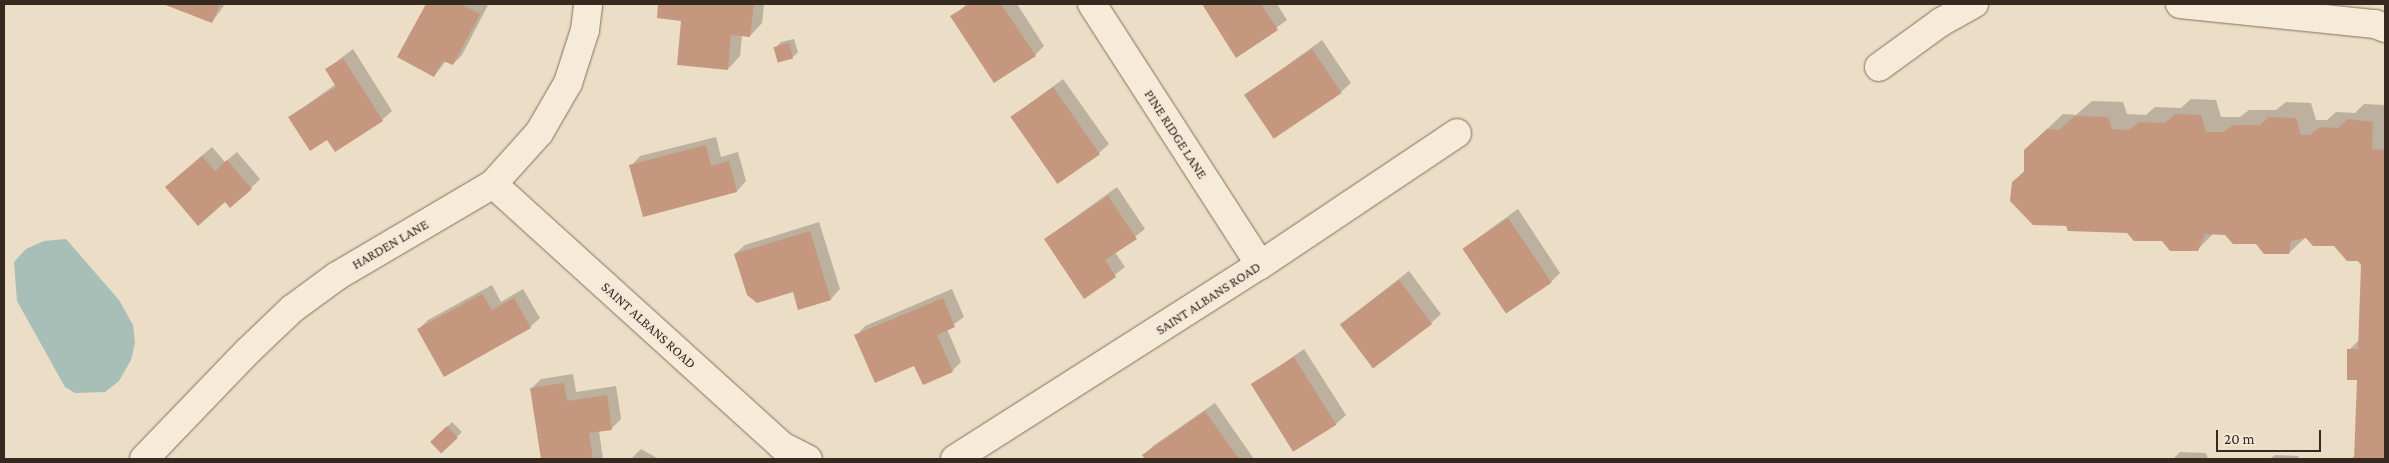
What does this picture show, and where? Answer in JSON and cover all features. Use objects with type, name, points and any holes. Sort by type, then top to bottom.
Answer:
[{"type":"street","name":"HARDEN LANE","points":[[144,459],[292,309],[337,276],[494,184],[539,133],[568,83],[585,30],[588,4]]},
{"type":"street","name":"PINE RIDGE LANE","points":[[1092,4],[1260,265]]},
{"type":"street","points":[[1879,67],[1941,22],[1974,4]]},
{"type":"street","points":[[2180,4],[2375,24],[2385,28]]},
{"type":"street","name":"SAINT ALBANS ROAD","points":[[956,459],[1260,265],[1457,133]]},
{"type":"street","name":"SAINT ALBANS ROAD","points":[[494,184],[782,446],[808,459]]},
{"type":"shaded area","points":[[66,239],[119,300],[133,325],[135,343],[131,360],[119,381],[105,392],[75,393],[65,387],[17,301],[14,262],[26,249],[44,241]]},
{"type":"building","points":[[163,4],[220,4],[212,23]]},
{"type":"building","points":[[426,4],[460,4],[480,14],[453,65],[443,61],[434,77],[397,57]]},
{"type":"building","points":[[658,4],[754,4],[750,37],[731,35],[728,70],[677,65],[681,21],[657,18]]},
{"type":"building","points":[[970,4],[1001,4],[1036,56],[994,83],[950,16]]},
{"type":"building","points":[[1202,4],[1261,4],[1278,30],[1236,58]]},
{"type":"building","points":[[789,43],[793,58],[778,63],[774,47]]},
{"type":"building","points":[[1312,49],[1342,93],[1274,139],[1244,95]]},
{"type":"building","points":[[343,58],[383,121],[335,152],[327,140],[310,151],[288,117],[336,87],[325,69]]},
{"type":"building","points":[[1053,87],[1100,154],[1057,184],[1010,117]]},
{"type":"building","points":[[2175,114],[2201,115],[2206,132],[2224,132],[2233,125],[2260,125],[2269,117],[2296,118],[2301,135],[2310,135],[2320,127],[2338,128],[2348,119],[2373,122],[2372,149],[2385,150],[2385,459],[2354,459],[2357,380],[2347,380],[2347,349],[2358,349],[2361,265],[2358,261],[2347,261],[2334,246],[2313,246],[2306,238],[2291,241],[2289,254],[2264,254],[2256,244],[2233,244],[2225,235],[2205,234],[2198,251],[2170,251],[2162,241],[2134,241],[2127,233],[2068,231],[2066,226],[2033,225],[2010,201],[2012,182],[2024,172],[2024,150],[2047,129],[2059,130],[2075,116],[2108,117],[2112,129],[2129,130],[2139,122],[2165,123]]},
{"type":"building","points":[[706,145],[711,166],[729,161],[737,192],[643,217],[629,165]]},
{"type":"building","points":[[202,156],[215,171],[227,160],[252,189],[230,208],[225,202],[198,226],[165,187]]},
{"type":"building","points":[[1108,196],[1137,239],[1105,260],[1116,277],[1084,299],[1044,239]]},
{"type":"building","points":[[1508,218],[1552,283],[1506,313],[1462,249]]},
{"type":"building","points":[[810,231],[831,300],[798,310],[793,292],[757,303],[747,295],[734,254]]},
{"type":"building","points":[[1399,280],[1432,324],[1373,368],[1340,325]]},
{"type":"building","points":[[482,294],[492,310],[514,298],[531,328],[444,377],[417,329]]},
{"type":"building","points":[[943,298],[955,327],[937,335],[953,372],[923,385],[914,366],[875,383],[854,335]]},
{"type":"building","points":[[1294,357],[1336,425],[1293,452],[1251,384]]},
{"type":"building","points":[[564,383],[567,401],[607,395],[612,430],[589,433],[593,459],[541,459],[530,388]]},
{"type":"building","points":[[1205,411],[1239,459],[1145,459],[1142,455]]},
{"type":"building","points":[[447,426],[458,438],[441,453],[430,442]]}]
